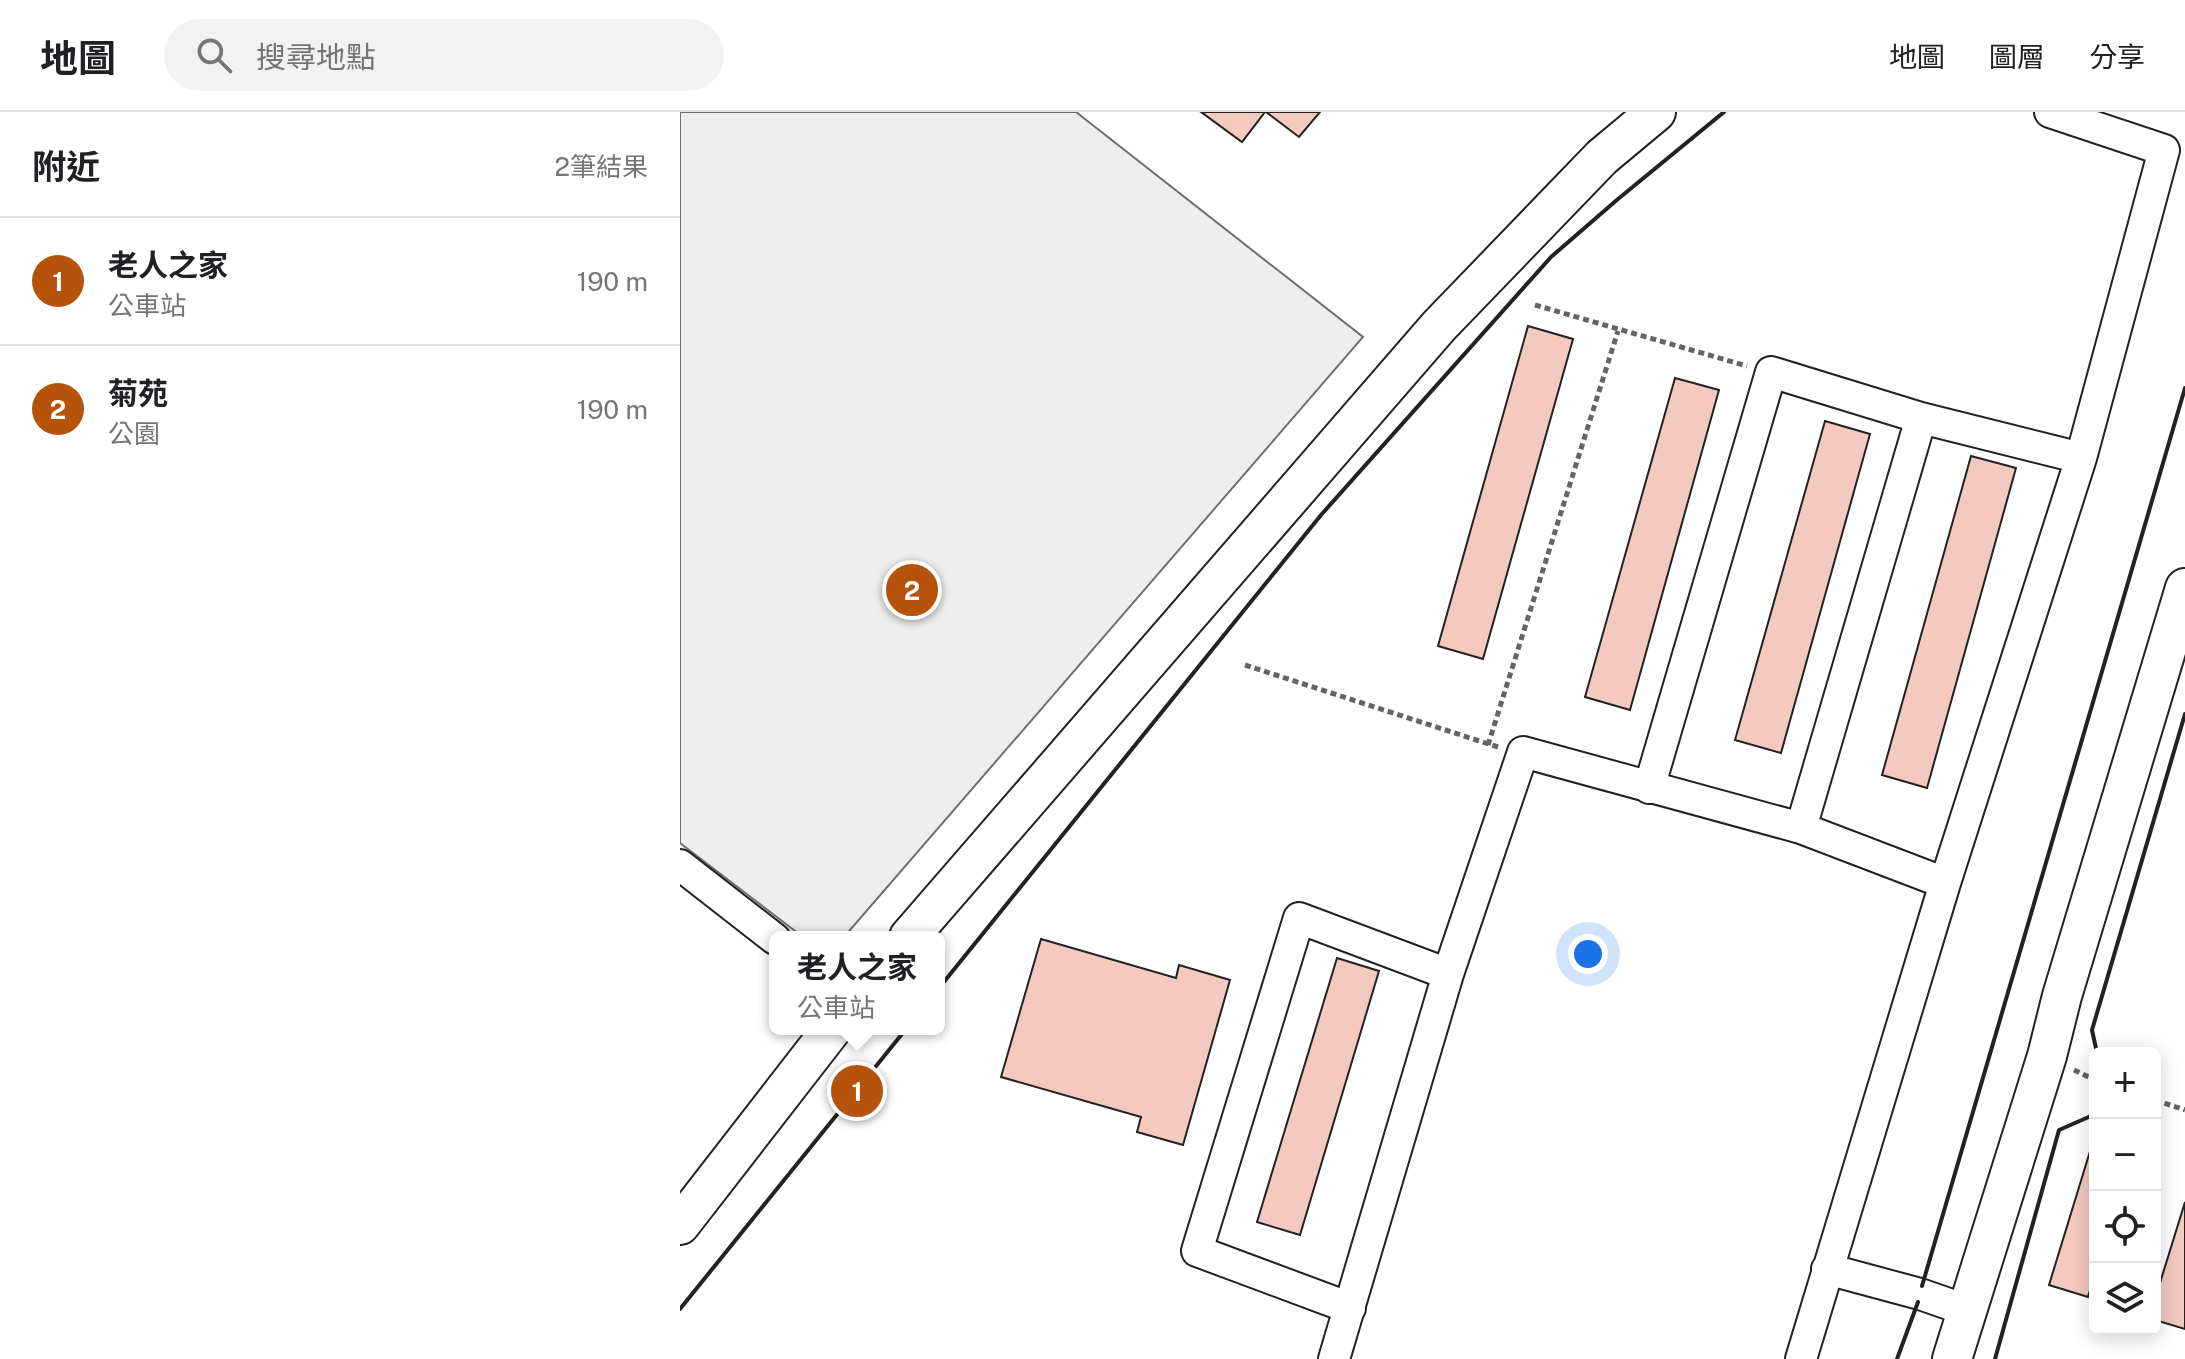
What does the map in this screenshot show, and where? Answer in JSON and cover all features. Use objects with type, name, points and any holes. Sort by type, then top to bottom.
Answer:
[{"type":"main road","points":[[914,931],[1439,326],[1602,157],[1656,112]]},
{"type":"main road","points":[[1952,1359],[2047,1056],[2062,996],[2185,588]]},
{"type":"main road","points":[[680,1225],[827,1035]]},
{"type":"street","points":[[1801,1359],[1945,883],[2081,458],[2164,150],[2050,112]]},
{"type":"street","points":[[1649,788],[1771,372],[1921,418],[2081,458]]},
{"type":"street","points":[[1801,828],[1921,418]]},
{"type":"street","points":[[1334,1359],[1448,974],[1523,752],[1801,828],[1945,883]]},
{"type":"street","points":[[680,865],[769,934]]},
{"type":"street","points":[[1350,1308],[1197,1251],[1299,918],[1448,974]]},
{"type":"street","points":[[1827,1269],[1966,1310]]},
{"type":"path","points":[[1535,305],[1771,372]]},
{"type":"path","points":[[1488,745],[1618,331]]},
{"type":"path","points":[[1245,665],[1488,745],[1523,752]]},
{"type":"path","points":[[2161,1102],[2185,1110]]},
{"type":"shaded area","points":[[680,112],[1076,112],[1363,337],[849,931],[795,931],[680,843]]},
{"type":"building","points":[[1201,112],[1265,112],[1242,142]]},
{"type":"building","points":[[1266,112],[1320,112],[1299,137]]},
{"type":"building","points":[[1528,326],[1573,339],[1483,659],[1438,646]]},
{"type":"building","points":[[1675,378],[1719,390],[1630,710],[1585,697]]},
{"type":"building","points":[[1825,421],[1870,434],[1781,753],[1735,740]]},
{"type":"building","points":[[1971,456],[2016,468],[1927,788],[1882,775]]},
{"type":"building","points":[[1041,939],[1176,978],[1179,965],[1230,980],[1183,1145],[1137,1132],[1141,1117],[1001,1077]]},
{"type":"building","points":[[1337,958],[1379,971],[1300,1235],[1257,1222]]},
{"type":"building","points":[[2089,1155],[2088,1297],[2049,1285]]},
{"type":"building","points":[[2185,1202],[2185,1329],[2161,1322],[2161,1280]]},
{"type":"wall","points":[[945,981],[1321,515],[1551,257],[1724,112]]},
{"type":"wall","points":[[1922,1286],[2185,388]]},
{"type":"wall","points":[[2096,1047],[2092,1030],[2185,714]]},
{"type":"wall","points":[[680,1309],[901,1035]]},
{"type":"wall","points":[[1995,1359],[2059,1130],[2089,1117]]},
{"type":"wall","points":[[1897,1359],[1918,1302]]},
{"type":"place","name":"菊苑","points":[[912,590]]},
{"type":"place","name":"老人之家","points":[[857,1091]]}]
